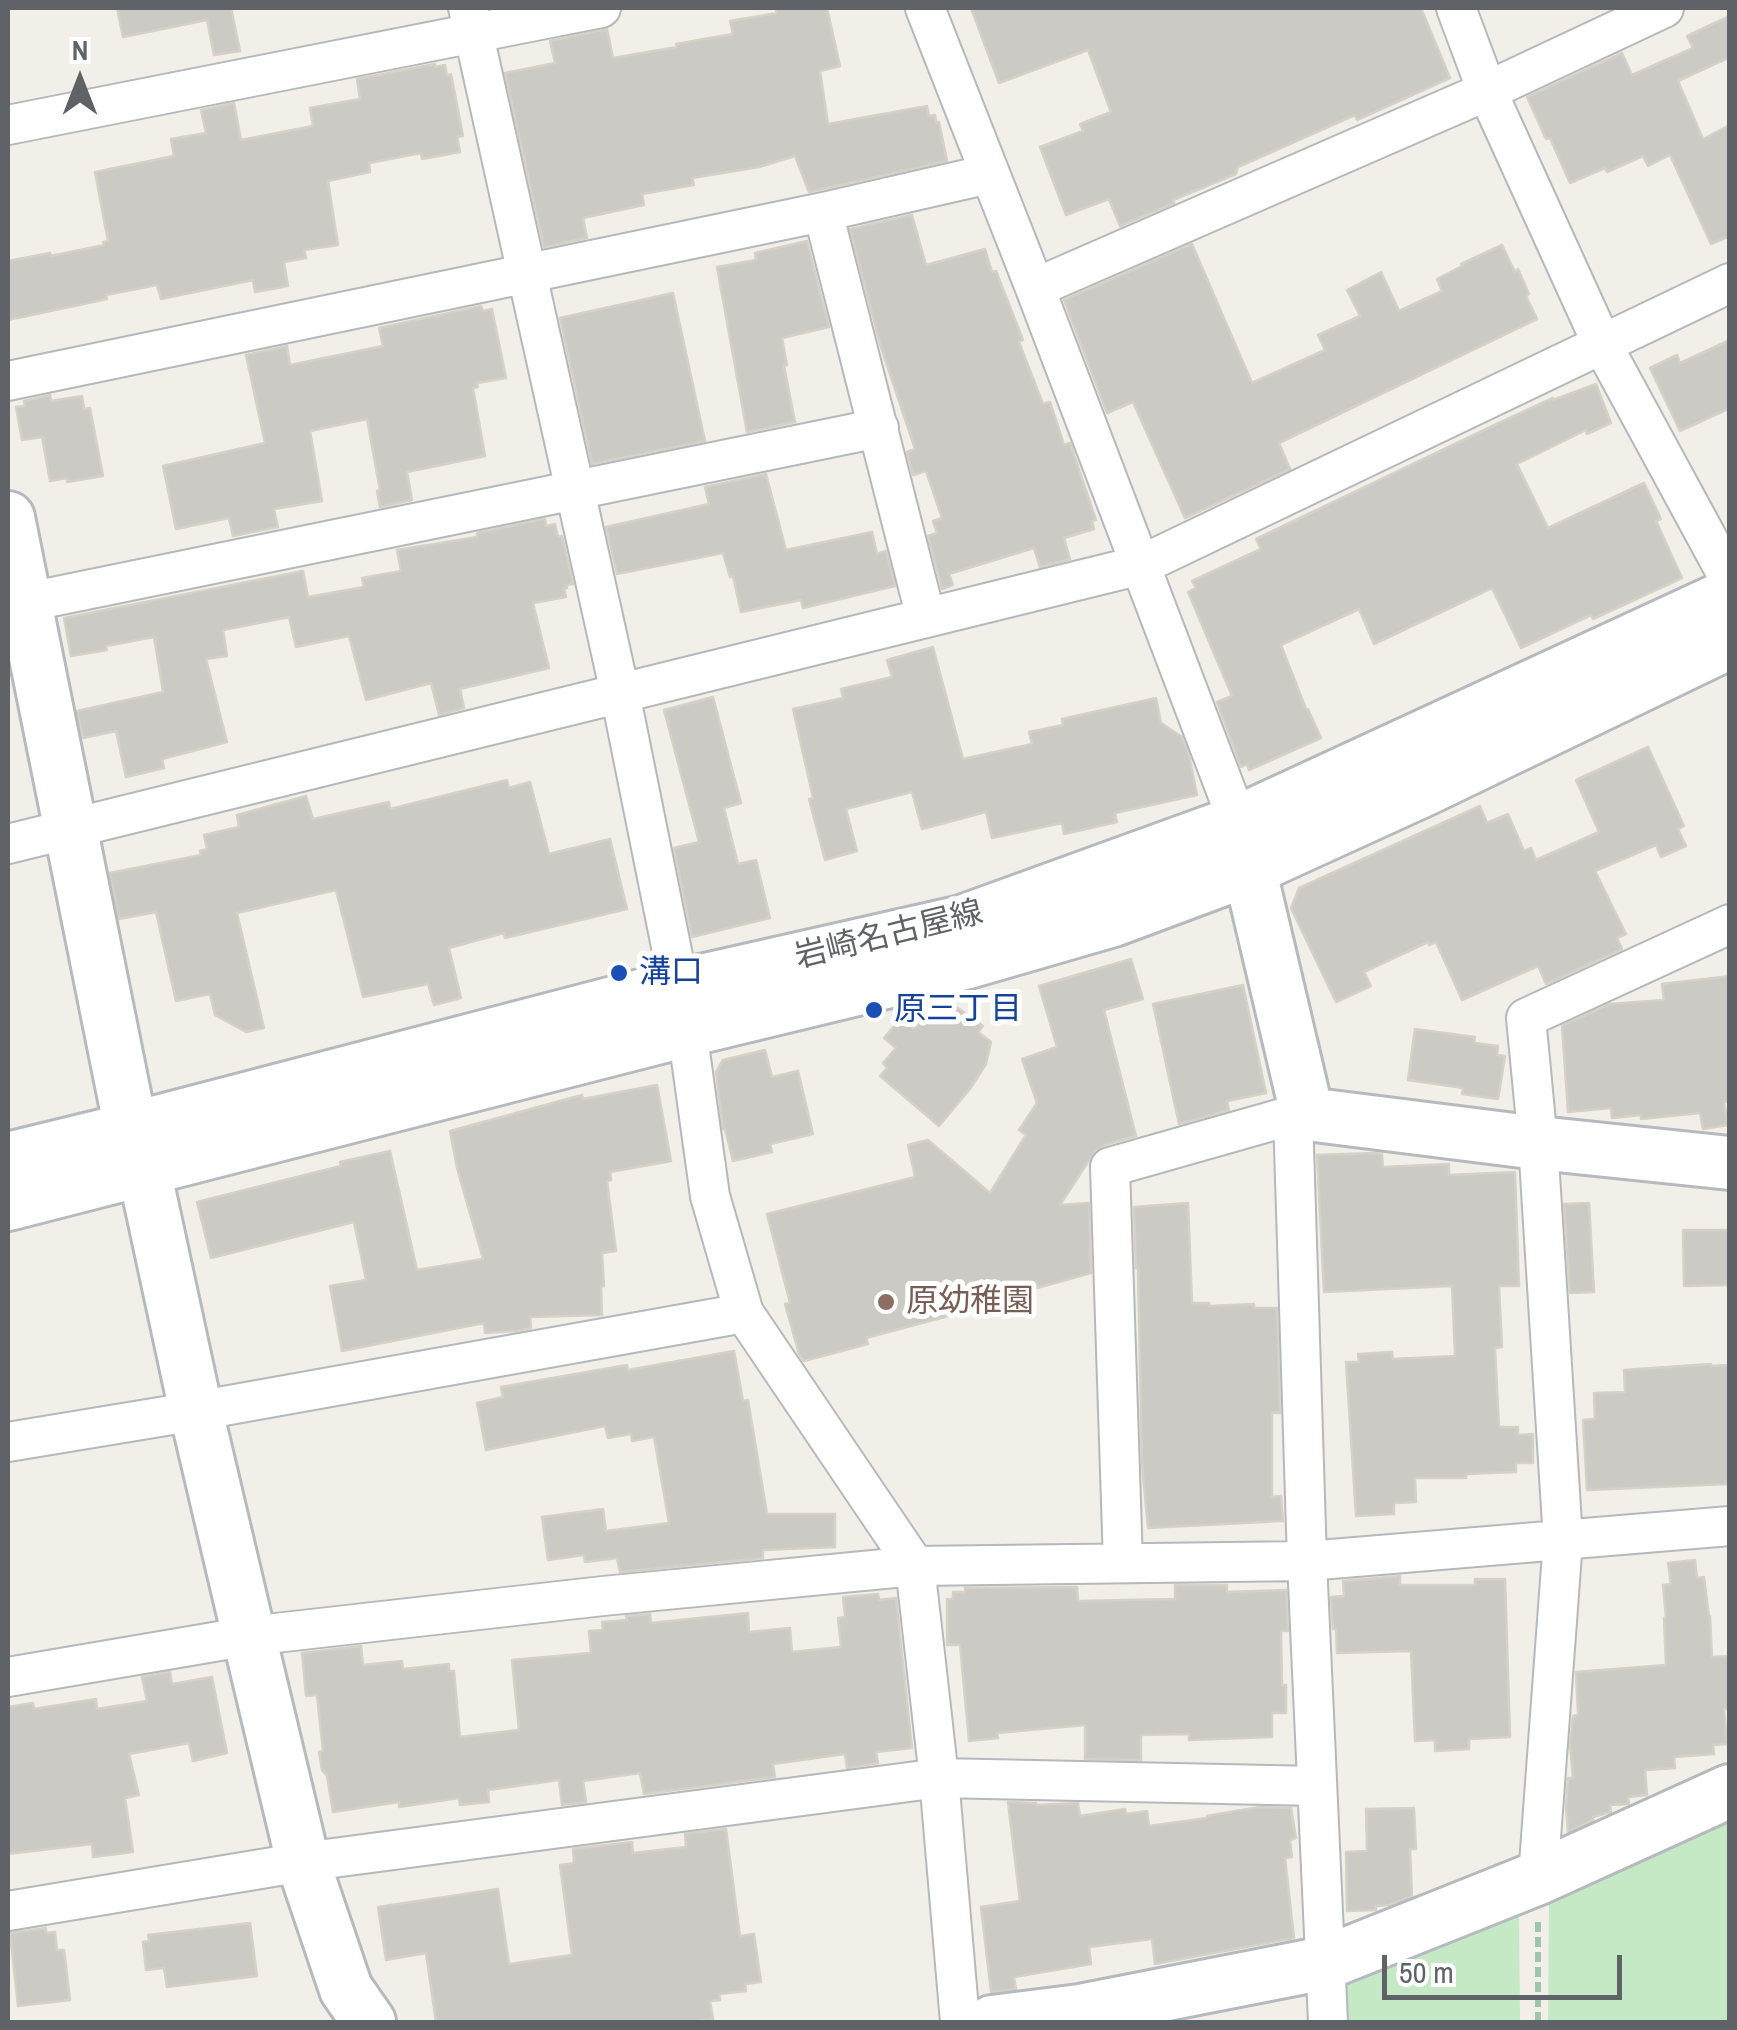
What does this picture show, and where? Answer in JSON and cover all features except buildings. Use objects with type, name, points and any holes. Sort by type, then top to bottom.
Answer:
[{"type":"street","points":[[8,125],[471,20],[601,8]]},
{"type":"street","points":[[925,8],[1141,566],[1244,846],[1300,1114],[1308,1561],[1328,2022]]},
{"type":"street","points":[[1456,8],[1487,92],[1603,346],[1730,580]]},
{"type":"street","points":[[1035,288],[1487,92],[1664,8]]},
{"type":"street","points":[[471,20],[620,693],[683,1008],[710,1196],[744,1314],[915,1566],[960,2022]]},
{"type":"street","points":[[8,381],[989,174]]},
{"type":"street","points":[[823,212],[926,618]]},
{"type":"street","points":[[8,844],[1141,566],[1730,283]]},
{"type":"street","points":[[16,604],[879,428]]},
{"type":"street","points":[[8,518],[16,604],[70,829],[138,1150],[249,1636],[304,1862],[346,1989],[369,2022]]},
{"type":"street","name":"岩崎名古屋線","points":[[8,1204],[138,1150],[683,1008],[968,962],[1113,920],[1244,846],[1730,595]]},
{"type":"street","name":"岩崎名古屋線","points":[[1244,846],[1426,790],[1730,642]]},
{"type":"street","points":[[1538,1878],[1563,1540],[1538,1143],[1526,1018],[1730,924]]},
{"type":"street","points":[[1123,1564],[1110,1167],[1300,1114],[1730,1163]]},
{"type":"street","name":"岩崎名古屋線","points":[[8,1159],[138,1150]]},
{"type":"street","points":[[8,1442],[744,1314]]},
{"type":"street","points":[[8,1678],[249,1636],[915,1566],[1308,1561],[1730,1526]]},
{"type":"street","points":[[8,1911],[304,1862],[938,1778],[1317,1786]]},
{"type":"street","points":[[992,2022],[1080,2017],[1325,1963],[1538,1878],[1730,1791]]},
{"type":"path","points":[[1538,1878],[1538,2022]]},
{"type":"green space","points":[[1729,1819],[1729,2022],[1548,2022],[1549,1903]]},
{"type":"green space","points":[[1519,1910],[1520,2022],[1340,2022],[1337,1983]]},
{"type":"place","name":"溝口","points":[[619,973]]},
{"type":"place","name":"原三丁目","points":[[874,1010]]},
{"type":"place","name":"原幼稚園","points":[[886,1302]]}]
